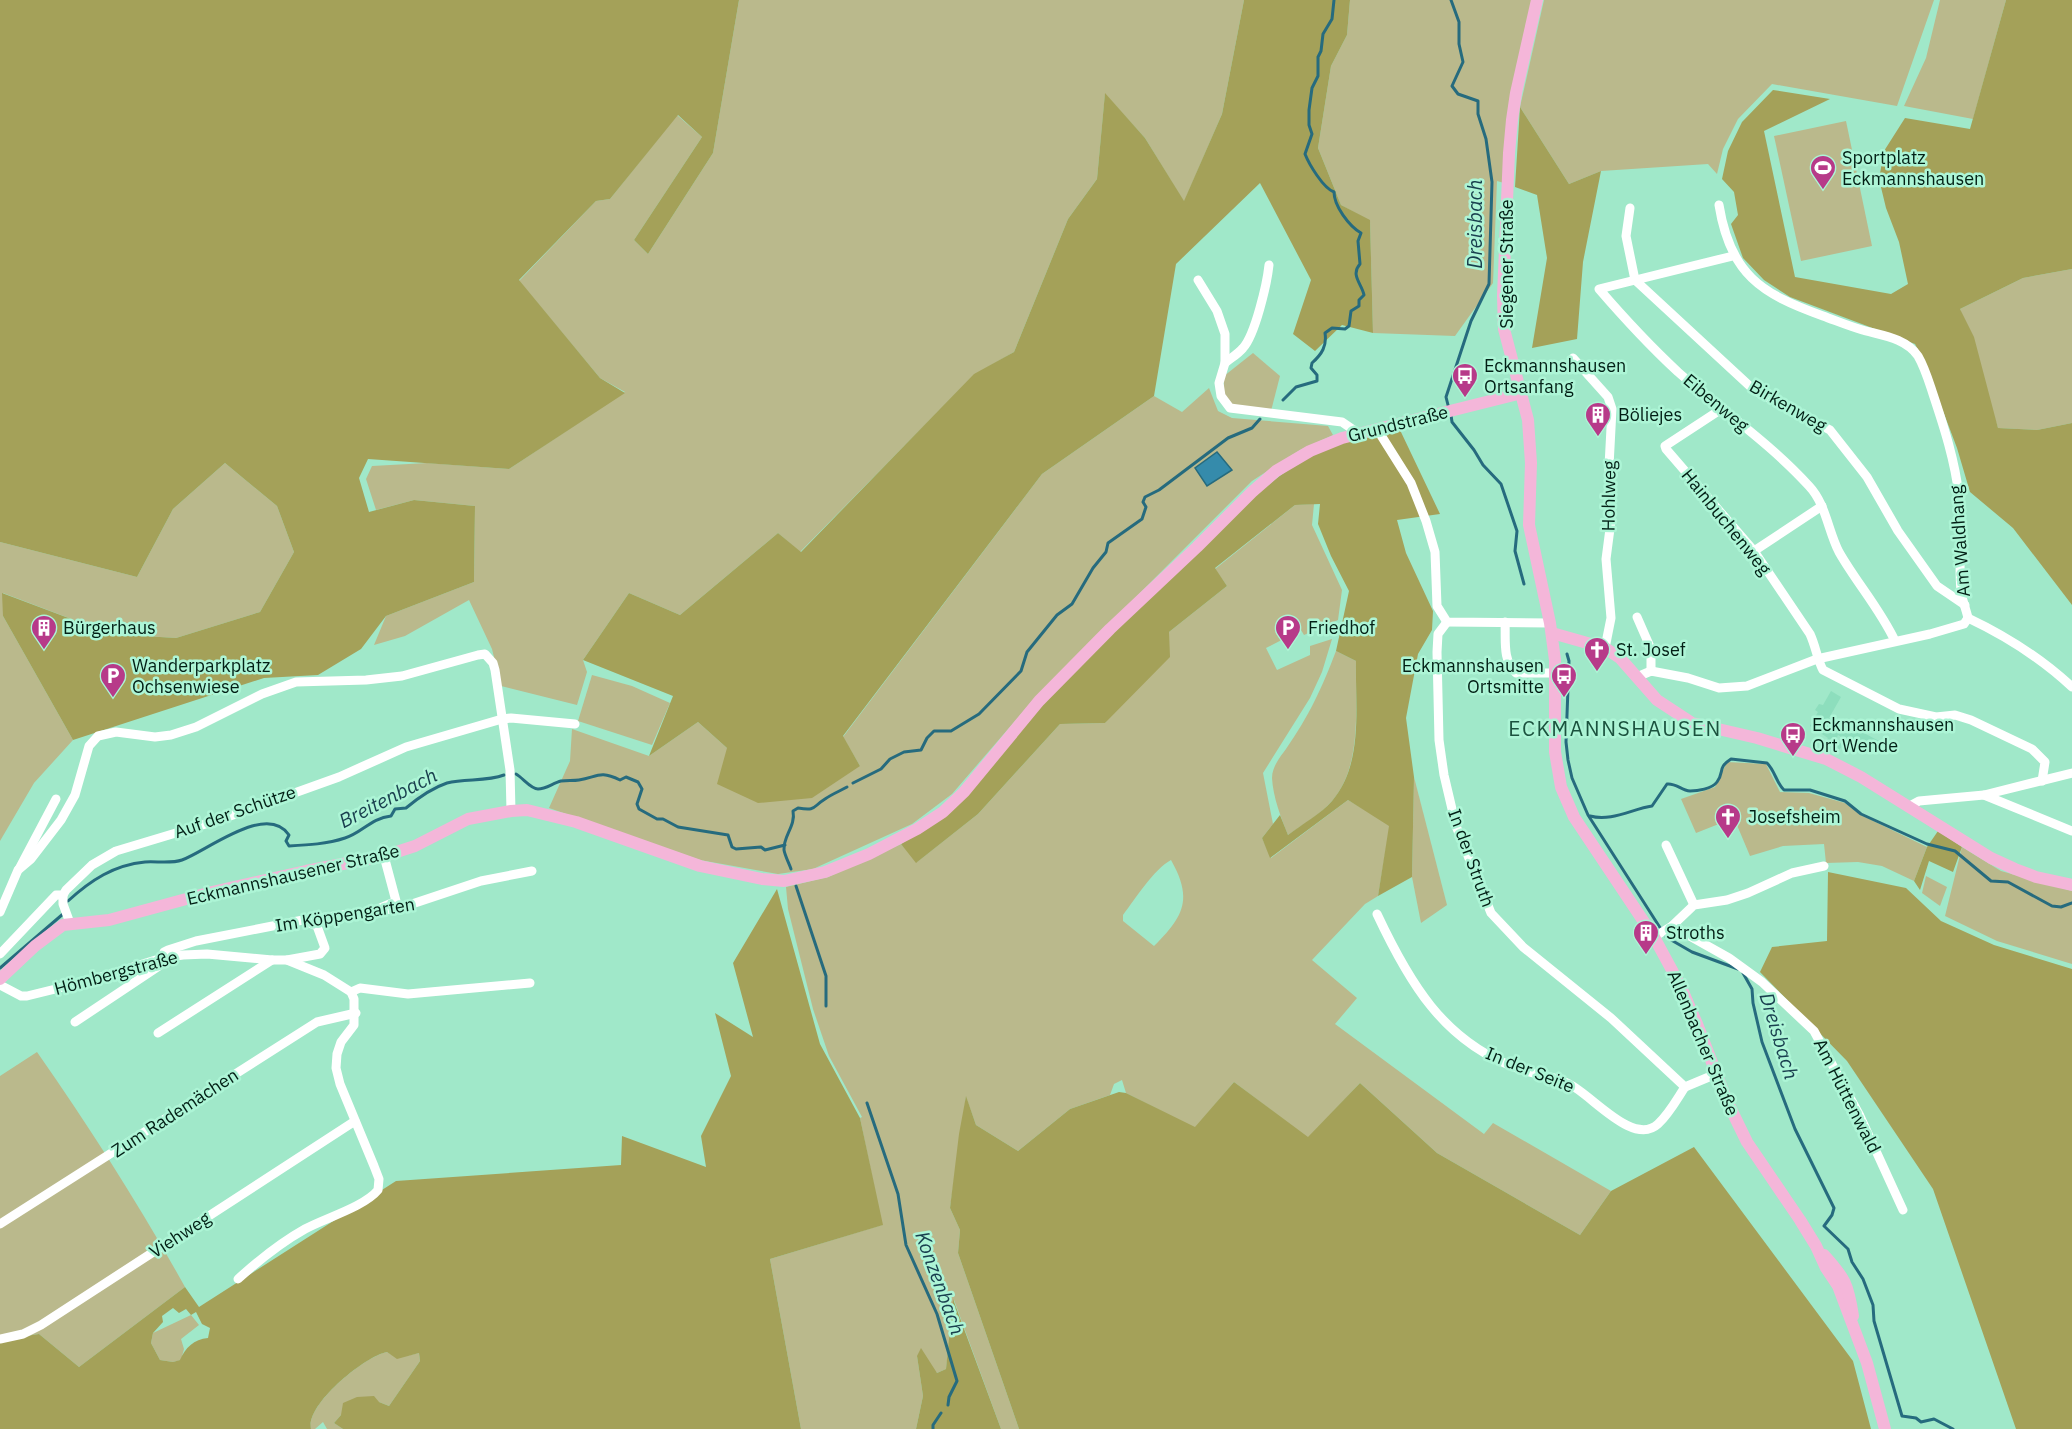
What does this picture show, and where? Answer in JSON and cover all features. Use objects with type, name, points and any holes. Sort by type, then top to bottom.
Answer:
[{"type":"main road","name":"Siegener Straße","points":[[1537,0],[1512,120],[1504,263],[1504,329],[1527,420],[1530,463],[1529,525],[1551,628]]},
{"type":"main road","name":"Grundstraße","points":[[807,878],[869,854],[917,829],[943,812],[964,792],[1039,701],[1110,629],[1276,471],[1310,451],[1358,433],[1522,393]]},
{"type":"main road","points":[[1551,628],[1605,648],[1620,658],[1657,700],[1692,723],[1756,738],[1826,759],[1861,777],[1967,844],[2015,869],[2036,877],[2072,885]]},
{"type":"main road","name":"Allenbacher Straße","points":[[1551,628],[1556,673],[1555,752],[1561,787],[1574,817],[1663,931],[1684,994],[1716,1074],[1747,1142],[1816,1246],[1826,1268],[1838,1286],[1866,1363],[1884,1429]]},
{"type":"main road","name":"Eckmannshausener Straße","points":[[0,979],[56,929],[70,923],[109,920],[212,892],[384,856],[415,846],[468,819],[511,811],[527,810],[576,822],[700,866],[784,881],[807,878]]},
{"type":"street","name":"Am Waldhang","points":[[1651,671],[1688,678],[1719,688],[1747,686],[1817,659],[1930,634],[1964,624],[1968,618],[1961,592],[1959,496],[1944,428],[1919,358],[1911,348],[1891,337],[1793,306],[1750,279],[1733,256],[1719,205]]},
{"type":"street","points":[[1630,208],[1626,236],[1635,280]]},
{"type":"street","name":"Eibenweg","points":[[1733,256],[1599,290],[1671,365],[1784,460],[1811,487],[1822,506],[1828,528],[1839,551],[1895,641]]},
{"type":"street","points":[[1225,363],[1244,347],[1250,338],[1268,276],[1269,265]]},
{"type":"street","points":[[1198,280],[1218,311],[1226,339],[1225,363],[1219,383],[1221,396],[1230,408],[1341,422],[1358,433]]},
{"type":"street","name":"Birkenweg","points":[[1635,280],[1754,390],[1830,430],[1867,477],[1898,531],[1937,586],[1965,605]]},
{"type":"street","name":"Hohlweg","points":[[1573,358],[1608,397],[1612,409],[1609,466],[1611,521],[1606,559],[1611,618],[1605,648]]},
{"type":"street","name":"Hainbuchenweg","points":[[1723,408],[1665,446],[1666,450],[1754,551],[1810,634],[1816,648],[1817,659]]},
{"type":"street","points":[[1377,429],[1411,483],[1426,521],[1435,552],[1437,606],[1447,622],[1505,622],[1551,628]]},
{"type":"street","points":[[1754,551],[1822,506]]},
{"type":"street","points":[[1637,617],[1651,649],[1651,671],[1637,677]]},
{"type":"street","points":[[1968,618],[1994,630],[2034,655],[2054,669],[2072,687]]},
{"type":"street","name":"In der Struth","points":[[1447,622],[1438,634],[1437,651],[1439,740],[1444,775],[1456,826],[1491,913],[1523,947],[1611,1018],[1685,1087]]},
{"type":"street","points":[[1505,622],[1506,658],[1512,669],[1516,673],[1556,673]]},
{"type":"street","points":[[18,870],[31,860],[61,820],[75,795],[89,746],[98,736],[116,732],[155,737],[171,735],[196,727],[262,694],[296,682],[392,678],[485,654],[493,663],[510,770],[511,811]]},
{"type":"street","points":[[1817,659],[1822,670],[1899,709],[1936,717],[1955,715],[2016,741],[2038,754],[2044,762],[2042,781]]},
{"type":"street","name":"Auf der Schütze","points":[[0,954],[56,895],[63,895],[84,872],[116,851],[219,820],[339,777],[406,747],[502,719],[575,724]]},
{"type":"street","points":[[1908,807],[1919,801],[1984,795],[2072,773]]},
{"type":"street","points":[[1984,795],[2072,831]]},
{"type":"street","points":[[0,912],[24,856],[56,799]]},
{"type":"street","points":[[1666,845],[1694,905]]},
{"type":"street","points":[[376,911],[396,901],[384,856]]},
{"type":"street","points":[[1663,931],[1694,905],[1727,900],[1792,873],[1824,866]]},
{"type":"street","name":"Im Köppengarten","points":[[162,958],[164,952],[196,941],[303,920],[400,908],[481,881],[532,871]]},
{"type":"street","points":[[63,895],[63,904],[70,923]]},
{"type":"street","name":"In der Seite","points":[[1377,914],[1397,957],[1430,1007],[1469,1043],[1487,1055],[1517,1068],[1570,1084],[1622,1124],[1636,1129],[1646,1130],[1657,1125],[1685,1087]]},
{"type":"street","points":[[287,960],[320,954],[325,948],[316,926],[303,920]]},
{"type":"street","name":"Am Hüttenwald","points":[[1663,931],[1729,958],[1762,982],[1814,1031],[1860,1116],[1903,1210]]},
{"type":"street","name":"Hömbergstraße","points":[[0,986],[21,996],[27,996],[88,981],[162,958],[207,954],[287,960],[324,975],[351,992]]},
{"type":"street","points":[[75,1022],[159,966],[162,958]]},
{"type":"street","points":[[158,1033],[272,960]]},
{"type":"street","points":[[238,1279],[261,1257],[336,1214],[365,1202],[378,1190],[379,1179],[340,1084],[336,1068],[341,1042],[351,1031],[356,1013],[351,992],[360,988],[408,994],[530,982]]},
{"type":"street","name":"Zum Rademächen","points":[[0,1224],[317,1022],[356,1013]]},
{"type":"street","points":[[1685,1087],[1716,1074]]},
{"type":"street","name":"Viehweg","points":[[0,1339],[23,1334],[41,1325],[355,1121]]},
{"type":"shaded area","points":[[0,0],[739,0],[713,153],[648,254],[634,240],[702,137],[678,115],[610,199],[596,201],[519,280],[600,378],[625,393],[509,469],[368,459],[359,478],[369,512],[414,500],[475,506],[474,582],[386,616],[361,649],[318,675],[264,678],[73,740],[3,616],[2,593],[111,634],[176,638],[260,612],[294,552],[277,506],[225,463],[173,509],[137,577],[0,542]]},
{"type":"shaded area","points":[[739,0],[1244,0],[1222,114],[1184,202],[1145,138],[1105,94],[1097,179],[1068,219],[1014,352],[974,375],[800,552],[778,533],[680,615],[629,593],[583,660],[587,672],[577,705],[501,686],[492,649],[469,600],[405,636],[374,645],[386,616],[474,582],[475,506],[414,500],[376,510],[366,479],[372,466],[427,463],[509,469],[625,392],[600,378],[519,281],[596,201],[610,199],[677,115],[702,137],[634,240],[648,254],[713,153]]},
{"type":"shaded area","points":[[1244,0],[1350,0],[1347,35],[1331,66],[1318,148],[1341,205],[1370,220],[1373,333],[1342,325],[1315,351],[1293,334],[1311,280],[1260,183],[1176,264],[1154,396],[1042,474],[843,736],[860,766],[812,798],[758,803],[717,784],[727,748],[698,722],[649,756],[673,696],[583,660],[629,593],[680,615],[778,533],[801,552],[974,374],[1014,352],[1068,219],[1097,179],[1105,93],[1145,138],[1184,201],[1222,114]]},
{"type":"shaded area","points":[[1350,0],[1532,0],[1504,183],[1497,181],[1493,283],[1455,336],[1373,333],[1370,221],[1341,205],[1318,148],[1331,66],[1347,35]]},
{"type":"shaded area","points":[[1544,0],[1934,0],[1897,106],[1772,84],[1738,119],[1723,149],[1717,174],[1708,164],[1601,171],[1569,184],[1520,107]]},
{"type":"shaded area","points":[[1940,0],[2006,0],[1973,119],[1904,106],[1926,58]]},
{"type":"shaded area","points":[[2006,0],[2072,0],[2072,269],[2023,278],[1960,309],[1974,337],[1998,428],[2037,430],[2072,423],[2072,605],[2013,528],[1970,492],[1957,448],[1924,361],[1915,344],[1790,297],[1764,280],[1743,258],[1731,224],[1738,215],[1734,192],[1722,179],[1728,151],[1742,122],[1773,90],[1830,99],[1764,131],[1795,277],[1891,294],[1908,284],[1899,242],[1886,208],[1879,179],[1884,151],[1905,118],[1970,129]]},
{"type":"shaded area","points":[[1520,107],[1569,184],[1601,171],[1583,262],[1577,339],[1532,348],[1547,258],[1537,195],[1515,187]]},
{"type":"shaded area","name":"Sportplatz Eckmannshausen","points":[[1846,121],[1872,246],[1801,261],[1774,136]]},
{"type":"shaded area","points":[[2072,269],[2072,423],[2037,430],[1998,428],[1960,309],[2023,278]]},
{"type":"shaded area","points":[[1253,353],[1280,376],[1271,411],[1232,405],[1224,396],[1224,376]]},
{"type":"shaded area","points":[[1209,388],[1218,411],[1232,418],[1328,426],[1333,435],[1300,450],[1252,481],[1034,699],[952,794],[912,824],[813,869],[778,874],[700,860],[549,808],[570,761],[572,729],[649,756],[698,722],[727,748],[860,766],[843,737],[1042,474],[1154,396],[1182,412]]},
{"type":"shaded area","points":[[1400,430],[1440,514],[1397,520],[1406,553],[1433,611],[1432,630],[1418,654],[1406,718],[1414,777],[1412,877],[1378,896],[1389,826],[1348,800],[1270,858],[1262,838],[1280,815],[1288,835],[1328,806],[1342,786],[1353,752],[1356,734],[1356,661],[1336,651],[1349,591],[1318,524],[1320,504],[1295,505],[1215,568],[1227,586],[1169,632],[1170,657],[1105,723],[1060,724],[978,814],[916,863],[901,844],[944,815],[1042,702],[1248,502],[1288,470],[1324,450],[1356,439]]},
{"type":"shaded area","points":[[225,463],[277,506],[294,552],[260,612],[176,638],[111,634],[3,593],[3,616],[73,740],[34,783],[0,841],[0,542],[137,577],[173,509]]},
{"type":"shaded area","points":[[1314,504],[1312,525],[1342,590],[1338,620],[1304,635],[1301,630],[1266,648],[1277,670],[1310,655],[1310,646],[1332,639],[1322,672],[1310,698],[1263,773],[1273,824],[1262,838],[1271,858],[1348,800],[1390,825],[1378,896],[1365,904],[1312,960],[1357,998],[1335,1024],[1484,1134],[1493,1123],[1611,1191],[1580,1235],[1437,1153],[1360,1083],[1308,1138],[1234,1082],[1195,1128],[1126,1093],[1122,1080],[1114,1084],[1110,1095],[1070,1109],[1018,1151],[976,1125],[966,1097],[950,1208],[960,1230],[958,1253],[1019,1429],[1001,1429],[954,1300],[946,1369],[937,1373],[917,1356],[923,1396],[916,1429],[801,1429],[770,1259],[882,1225],[860,1118],[862,1117],[829,1056],[813,1009],[788,909],[786,887],[828,877],[901,844],[917,862],[978,814],[1060,724],[1105,723],[1169,632],[1227,586],[1215,569],[1295,505]],"holes":[[[1171,860],[1182,886],[1182,906],[1172,925],[1154,946],[1123,921],[1123,915],[1145,885],[1165,864]]]},
{"type":"shaded area","points":[[1336,651],[1356,661],[1355,734],[1349,770],[1342,786],[1328,806],[1288,835],[1274,793],[1273,770],[1308,713]]},
{"type":"shaded area","points":[[592,675],[632,686],[670,703],[652,745],[578,721]]},
{"type":"shaded area","points":[[1831,691],[1841,697],[1829,718],[1843,726],[1845,723],[1879,741],[1873,751],[1865,746],[1863,749],[1860,748],[1838,735],[1836,740],[1843,745],[1839,750],[1825,742],[1828,738],[1810,726],[1818,712],[1815,710],[1819,704],[1823,705]]},
{"type":"shaded area","points":[[1727,762],[1766,764],[1780,792],[1809,793],[1845,803],[1859,814],[1927,847],[1914,881],[1882,866],[1858,862],[1826,863],[1824,844],[1783,846],[1750,856],[1734,818],[1696,833],[1681,799],[1715,787]]},
{"type":"shaded area","points":[[1414,777],[1447,905],[1421,923],[1412,877]]},
{"type":"shaded area","points":[[1938,831],[1962,847],[1953,872],[1929,861],[1920,890],[1914,881],[1927,847]]},
{"type":"shaded area","points":[[1962,847],[2001,871],[2072,891],[2072,964],[1997,941],[1945,916]]},
{"type":"shaded area","points":[[1828,872],[1906,888],[1941,921],[1994,945],[2072,969],[2072,1429],[2016,1429],[1933,1189],[1847,1061],[1760,972],[1772,947],[1827,941]]},
{"type":"shaded area","points":[[1926,876],[1947,887],[1940,906],[1922,893]]},
{"type":"shaded area","points":[[777,889],[820,1044],[860,1118],[883,1225],[770,1259],[801,1429],[343,1429],[334,1423],[341,1415],[343,1403],[357,1397],[374,1396],[379,1402],[389,1406],[420,1361],[419,1353],[397,1359],[387,1352],[365,1362],[338,1383],[317,1407],[311,1429],[0,1429],[0,1340],[39,1334],[79,1367],[185,1287],[199,1307],[396,1181],[621,1165],[622,1136],[706,1167],[701,1136],[731,1076],[715,1013],[753,1037],[733,963]],"holes":[[[173,1308],[179,1313],[186,1309],[191,1315],[196,1312],[202,1324],[210,1328],[208,1338],[198,1340],[191,1345],[180,1360],[173,1362],[160,1360],[151,1343],[153,1333],[163,1322],[162,1316]]]},
{"type":"shaded area","points":[[37,1052],[114,1168],[185,1287],[79,1367],[39,1334],[0,1340],[0,1076]]},
{"type":"shaded area","points":[[1234,1082],[1308,1137],[1360,1083],[1437,1153],[1580,1235],[1611,1191],[1694,1147],[1853,1361],[1871,1429],[1019,1429],[958,1253],[960,1230],[950,1208],[966,1096],[976,1125],[1018,1151],[1070,1109],[1119,1092],[1126,1093],[1195,1127]]},
{"type":"shaded area","points":[[953,1299],[1001,1429],[916,1429],[923,1396],[917,1356],[921,1348],[937,1373],[946,1369]]},
{"type":"shaded area","points":[[191,1315],[199,1325],[181,1339],[184,1349],[181,1360],[173,1362],[160,1360],[151,1343],[153,1333]]},
{"type":"shaded area","points":[[387,1352],[397,1358],[419,1353],[420,1361],[389,1406],[379,1402],[341,1415],[334,1423],[343,1429],[327,1429],[323,1422],[315,1429],[311,1429],[317,1407],[338,1383],[365,1362]]},
{"type":"water","points":[[1217,452],[1232,470],[1207,486],[1195,468]]},
{"type":"waterway","points":[[1283,400],[1296,387],[1317,381],[1317,375],[1311,368],[1312,363],[1323,350],[1325,333],[1332,328],[1345,329],[1349,326],[1351,311],[1359,306],[1359,300],[1364,295],[1356,276],[1360,264],[1358,241],[1361,233],[1343,215],[1334,192],[1321,181],[1305,154],[1312,134],[1309,125],[1312,88],[1318,76],[1318,57],[1323,34],[1332,19],[1334,0]]},
{"type":"waterway","name":"Dreisbach","points":[[1449,409],[1446,397],[1471,321],[1489,284],[1492,182],[1486,139],[1478,114],[1478,101],[1458,94],[1452,86],[1463,62],[1459,44],[1459,22],[1451,0]]},
{"type":"waterway","name":"Dreisbach","points":[[1451,415],[1452,422],[1483,465],[1501,484],[1517,531],[1515,551],[1524,584]]},
{"type":"waterway","points":[[853,783],[881,769],[890,759],[904,752],[921,750],[927,738],[934,731],[951,731],[979,714],[1021,671],[1027,652],[1057,615],[1072,604],[1093,568],[1106,552],[1108,543],[1142,519],[1146,507],[1143,502],[1145,497],[1159,490],[1228,438],[1252,428],[1260,419]]},
{"type":"waterway","name":"Dreisbach","points":[[1567,654],[1569,661],[1566,742],[1568,760],[1572,778],[1588,815],[1666,937],[1692,952],[1738,969]]},
{"type":"waterway","points":[[1590,816],[1614,816],[1652,806],[1667,784],[1690,791],[1708,788],[1717,782],[1724,765],[1731,759],[1767,763],[1784,790],[1810,790],[1845,801],[1861,814],[1927,844],[1955,851],[1991,881],[2008,882],[2052,906],[2061,907],[2072,903]]},
{"type":"waterway","name":"Breitenbach","points":[[516,774],[538,789],[561,781],[579,780],[599,775],[607,775],[620,780],[626,777],[638,782],[642,789],[637,804],[639,809],[657,819],[663,819],[678,827],[728,835],[732,847],[736,849],[761,847],[765,850],[785,845]]},
{"type":"waterway","name":"Breitenbach","points":[[68,901],[85,886],[113,870],[145,862],[182,860],[221,839],[252,826],[267,824],[279,826],[289,835],[286,841],[289,846],[331,842],[351,836],[378,820],[391,816],[395,809],[406,808],[441,785],[504,775]]},
{"type":"waterway","points":[[791,869],[785,855],[784,845],[793,821],[793,811],[798,808],[814,808],[847,787]]},
{"type":"waterway","name":"Konzenbach","points":[[796,886],[826,976],[826,1006]]},
{"type":"waterway","name":"Breitenbach","points":[[0,968],[63,914]]},
{"type":"waterway","name":"Dreisbach","points":[[1743,973],[1752,989],[1762,1042],[1795,1129],[1834,1208],[1824,1226],[1848,1249],[1873,1305],[1874,1321],[1902,1416],[1916,1418],[1921,1422],[1934,1419],[1953,1429]]},
{"type":"waterway","name":"Konzenbach","points":[[867,1103],[898,1194],[906,1245],[937,1314],[957,1381],[949,1397],[948,1405]]},
{"type":"waterway","name":"Konzenbach","points":[[933,1429],[941,1413]]},
{"type":"place","name":"Sportplatz Eckmannshausen","points":[[1823,191]]},
{"type":"place","name":"Eckmannshausen Ortsanfang","points":[[1465,399]]},
{"type":"place","name":"Böliejes","points":[[1598,438]]},
{"type":"place","name":"Bürgerhaus","points":[[44,651]]},
{"type":"place","name":"Friedhof","points":[[1288,651]]},
{"type":"place","name":"St. Josef","points":[[1597,673]]},
{"type":"place","name":"Wanderparkplatz Ochsenwiese","points":[[113,699]]},
{"type":"place","name":"Eckmannshausen Ortsmitte","points":[[1564,699]]},
{"type":"place","name":"Eckmannshausen Ort Wende","points":[[1793,758]]},
{"type":"place","name":"Josefsheim","points":[[1728,840]]},
{"type":"place","name":"Stroths","points":[[1646,956]]},
{"type":"district","name":"ECKMANNSHAUSEN","points":[[1615,729]]}]
